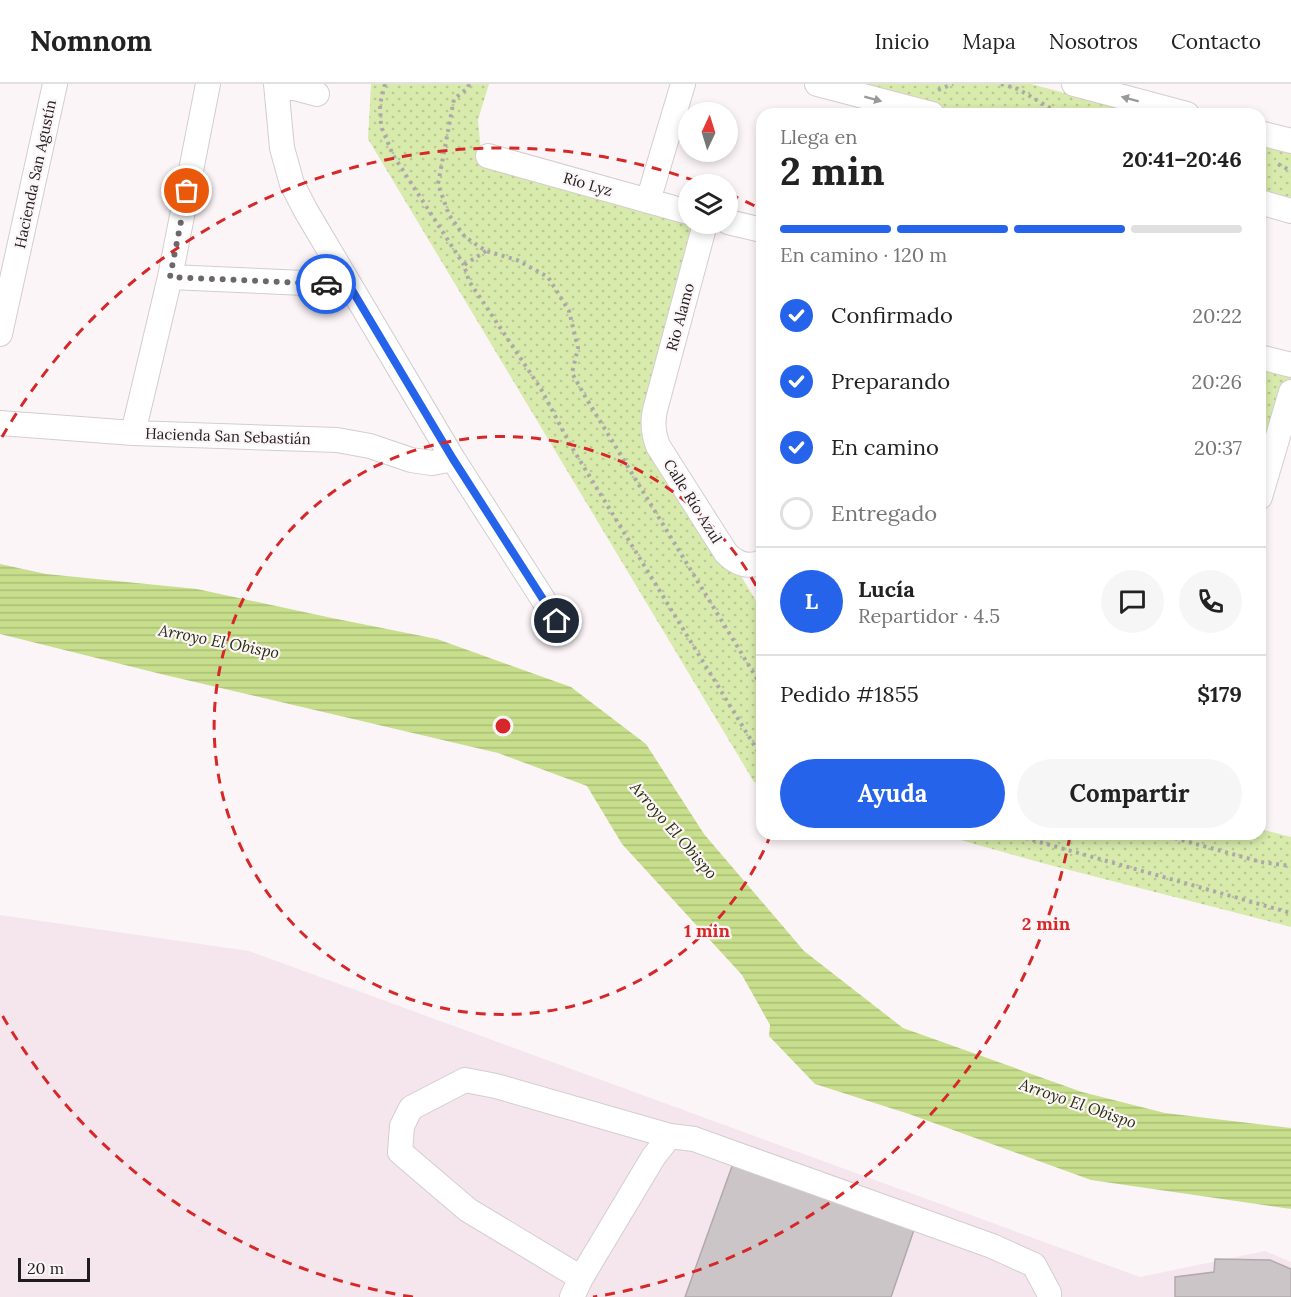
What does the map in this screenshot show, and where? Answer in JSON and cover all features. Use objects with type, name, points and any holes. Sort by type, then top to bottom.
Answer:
[{"type":"street","name":"Hacienda San Agustín","points":[[0,334],[55,84]]},
{"type":"street","points":[[133,433],[170,277],[208,84]]},
{"type":"street","points":[[317,94],[278,84],[282,148],[292,184],[306,212],[453,459],[557,621]]},
{"type":"street","points":[[648,201],[683,84]]},
{"type":"street","points":[[817,84],[909,108]]},
{"type":"street","points":[[1084,85],[1166,108]]},
{"type":"street","points":[[1266,135],[1291,141]]},
{"type":"street","name":"Río Lyz","points":[[488,156],[678,209]]},
{"type":"street","points":[[1266,204],[1291,211]]},
{"type":"street","points":[[738,224],[756,229]]},
{"type":"street","name":"Rio Alamo","points":[[655,410],[702,234]]},
{"type":"street","points":[[170,277],[349,285]]},
{"type":"street","points":[[1266,359],[1291,365]]},
{"type":"street","points":[[1266,477],[1291,392]]},
{"type":"street","name":"Calle Río Azul","points":[[655,410],[653,433],[658,446],[726,553],[731,559],[742,564],[756,564]]},
{"type":"street","name":"Hacienda San Sebastián","points":[[0,423],[133,433],[337,440],[370,446],[411,460],[432,463],[453,459]]},
{"type":"street","points":[[670,1136],[654,1156],[576,1288],[468,1210],[400,1152],[402,1126],[411,1108],[465,1080],[496,1086],[670,1136],[694,1139],[992,1246],[1034,1265],[1049,1297]]},
{"type":"path","points":[[385,84],[380,104],[381,126],[393,155],[464,266],[469,281],[541,389],[571,446],[756,748]]},
{"type":"path","points":[[469,84],[468,88],[454,99],[438,184],[449,215],[465,237],[486,251],[517,260],[548,277],[569,311],[578,348],[572,373],[756,677]]},
{"type":"path","points":[[1001,84],[1018,89],[1050,108]]},
{"type":"path","points":[[464,266],[486,251]]},
{"type":"path","points":[[1032,840],[1291,913]]},
{"type":"path","points":[[1182,840],[1261,862],[1291,867]]},
{"type":"shaded area","points":[[371,84],[489,84],[478,120],[482,162],[678,221],[678,234],[702,234],[652,427],[756,601],[756,782],[368,139]]},
{"type":"shaded area","points":[[834,84],[1031,84],[1121,108],[925,108]]},
{"type":"shaded area","points":[[1266,147],[1291,153],[1291,204],[1266,198]]},
{"type":"shaded area","points":[[1266,366],[1291,372],[1291,399],[1266,477]]},
{"type":"shaded area","points":[[1266,831],[1291,837],[1291,927],[960,840],[1266,840]]},
{"type":"shaded area","points":[[0,915],[249,951],[1140,1277],[1265,1251],[1291,1262],[1291,1297],[0,1297]]},
{"type":"water","name":"Arroyo El Obispo","points":[[0,564],[46,574],[197,589],[437,639],[571,687],[646,744],[704,834],[804,951],[903,1028],[1082,1092],[1165,1113],[1291,1128],[1291,1209],[1091,1180],[909,1114],[815,1084],[769,1036],[770,1025],[742,975],[622,844],[587,786],[498,753],[0,634]]},
{"type":"building","points":[[735,1158],[916,1224],[891,1297],[685,1297]]},
{"type":"building","points":[[1215,1259],[1270,1260],[1291,1269],[1291,1297],[1175,1297],[1175,1277],[1214,1272]]},
{"type":"way so far","points":[[187,191],[170,277],[326,284]]},
{"type":"route","points":[[326,284],[349,285],[453,459],[557,621]]}]
